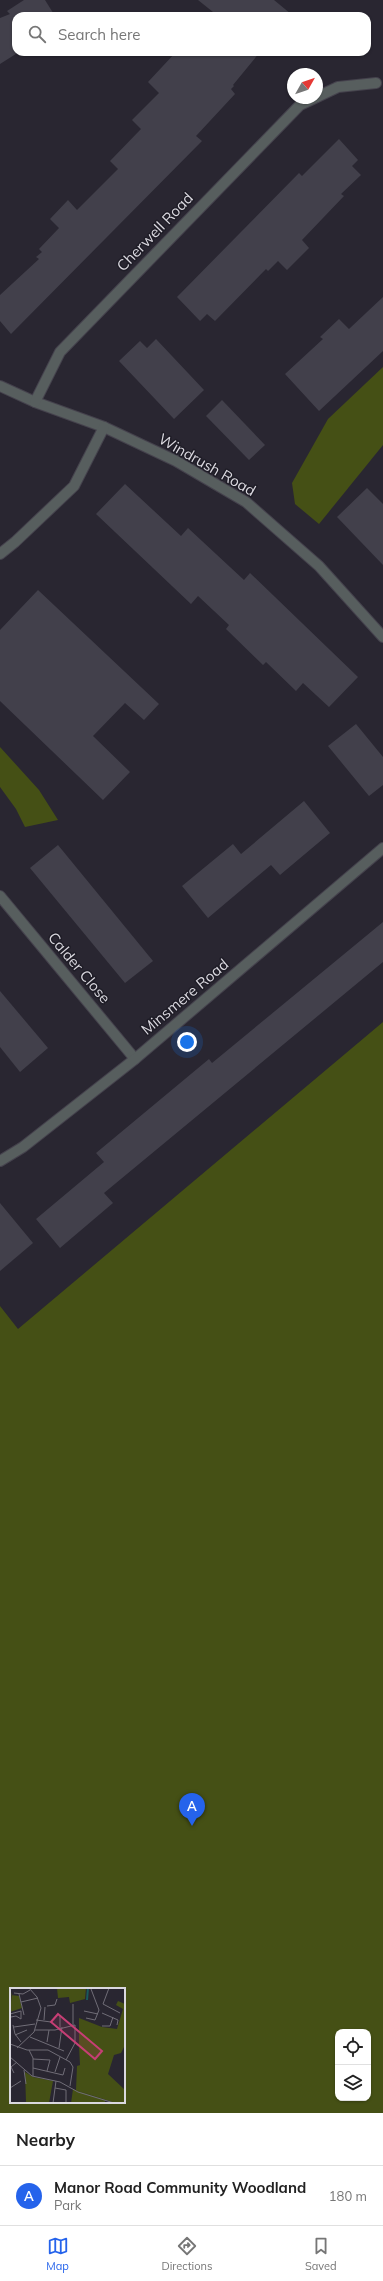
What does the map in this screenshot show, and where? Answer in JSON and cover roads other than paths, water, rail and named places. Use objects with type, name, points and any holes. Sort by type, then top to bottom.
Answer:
[{"type":"street","name":"Cherwell Road","points":[[323,94],[338,87],[376,83]]},
{"type":"street","name":"Cherwell Road","points":[[35,402],[60,352],[302,104]]},
{"type":"street","name":"Windrush Road","points":[[0,386],[35,402],[104,427],[176,461],[246,502],[319,566],[383,636]]},
{"type":"street","points":[[0,554],[15,542],[74,486],[104,427]]},
{"type":"street","name":"Minsmere Road","points":[[0,1161],[23,1147],[135,1059],[383,848]]},
{"type":"street","name":"Calder Close","points":[[0,896],[135,1059]]},
{"type":"place","name":"Manor Road Community Woodland","points":[[192,1826]]}]
